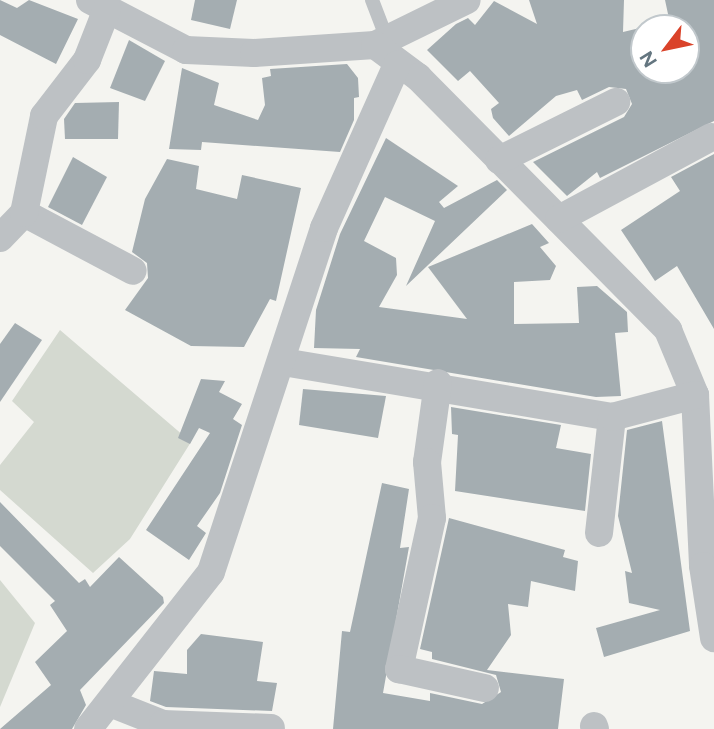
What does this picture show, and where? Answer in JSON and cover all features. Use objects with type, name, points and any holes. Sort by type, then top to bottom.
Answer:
[{"type":"street","points":[[0,238],[24,213],[44,116],[87,60],[98,4],[186,50],[386,50],[467,0]]},
{"type":"street","points":[[386,50],[418,78],[668,330],[695,395],[703,566],[714,638]]},
{"type":"street","points":[[88,729],[211,572],[284,362],[324,228],[386,50]]},
{"type":"street","points":[[499,160],[616,102]]},
{"type":"street","points":[[559,219],[711,137]]},
{"type":"street","points":[[24,213],[133,271]]},
{"type":"street","points":[[284,362],[438,383],[612,417],[695,395]]},
{"type":"street","points":[[438,383],[427,462],[432,518],[399,669],[485,688]]},
{"type":"street","points":[[598,533],[612,417]]},
{"type":"street","points":[[110,703],[163,724],[271,728]]},
{"type":"lane","points":[[372,0],[386,50]]},
{"type":"shaded area","points":[[60,330],[191,442],[130,539],[93,573],[0,490],[0,465],[34,422],[12,401]]},
{"type":"shaded area","points":[[0,580],[35,623],[0,707]]},
{"type":"building","points":[[0,0],[17,8],[29,0],[78,19],[56,64],[0,35]]},
{"type":"building","points":[[195,0],[237,0],[230,29],[191,20]]},
{"type":"building","points":[[529,0],[624,0],[623,32],[630,30],[630,84],[700,84],[700,14],[668,14],[665,0],[714,0],[714,121],[600,178],[597,172],[567,196],[533,162],[624,117],[632,104],[626,89],[609,87],[582,100],[577,90],[556,96],[509,136],[493,118],[491,109],[499,103],[470,71],[458,81],[427,50],[456,24],[468,18],[475,25],[494,1],[537,24]]},
{"type":"building","points":[[129,40],[165,61],[145,101],[110,88]]},
{"type":"building","points":[[347,64],[358,78],[359,97],[354,98],[354,120],[340,152],[202,142],[201,150],[169,149],[182,68],[219,83],[214,105],[258,120],[265,105],[262,78],[271,76],[270,69]]},
{"type":"building","points":[[119,102],[118,139],[65,139],[64,119],[75,103]]},
{"type":"building","points":[[386,138],[458,186],[439,202],[444,208],[497,180],[507,190],[406,286],[435,221],[385,197],[364,241],[396,258],[397,275],[379,307],[467,319],[428,267],[532,224],[549,243],[540,247],[556,266],[550,280],[514,282],[514,324],[579,323],[577,287],[597,286],[627,312],[628,332],[615,333],[621,396],[596,397],[356,357],[360,349],[314,348],[316,310],[340,234]]},
{"type":"building","points":[[714,154],[714,329],[677,266],[655,281],[621,230],[680,191],[671,177]]},
{"type":"building","points":[[73,157],[107,177],[82,225],[48,207]]},
{"type":"building","points":[[167,159],[199,166],[196,189],[237,199],[242,175],[301,188],[276,301],[270,299],[244,347],[191,346],[125,310],[148,278],[147,263],[132,252],[145,199]]},
{"type":"building","points":[[15,323],[42,340],[0,402],[0,344]]},
{"type":"building","points":[[201,379],[225,381],[219,392],[242,404],[233,419],[242,425],[220,493],[197,526],[206,533],[189,560],[146,530],[210,433],[199,428],[190,444],[178,438]]},
{"type":"building","points":[[303,389],[386,396],[378,438],[299,425]]},
{"type":"building","points":[[451,407],[561,425],[556,448],[591,454],[585,511],[455,491],[458,435],[452,434]]},
{"type":"building","points":[[662,421],[690,631],[604,657],[596,628],[660,610],[629,603],[625,571],[632,573],[618,516],[627,430]]},
{"type":"building","points":[[382,483],[409,489],[400,548],[409,547],[383,693],[430,701],[430,693],[482,704],[501,692],[496,675],[432,659],[432,652],[420,649],[449,518],[565,550],[563,557],[578,561],[575,591],[531,581],[528,607],[508,604],[511,635],[487,670],[564,679],[558,729],[333,729],[342,631],[350,632]]},
{"type":"building","points":[[0,502],[79,583],[85,579],[90,587],[119,557],[163,597],[164,603],[80,690],[86,705],[72,729],[0,729],[51,685],[35,662],[67,631],[50,605],[55,601],[0,546]]},
{"type":"building","points":[[201,634],[263,642],[257,681],[277,683],[272,711],[166,707],[150,701],[154,671],[187,674],[187,650]]}]
